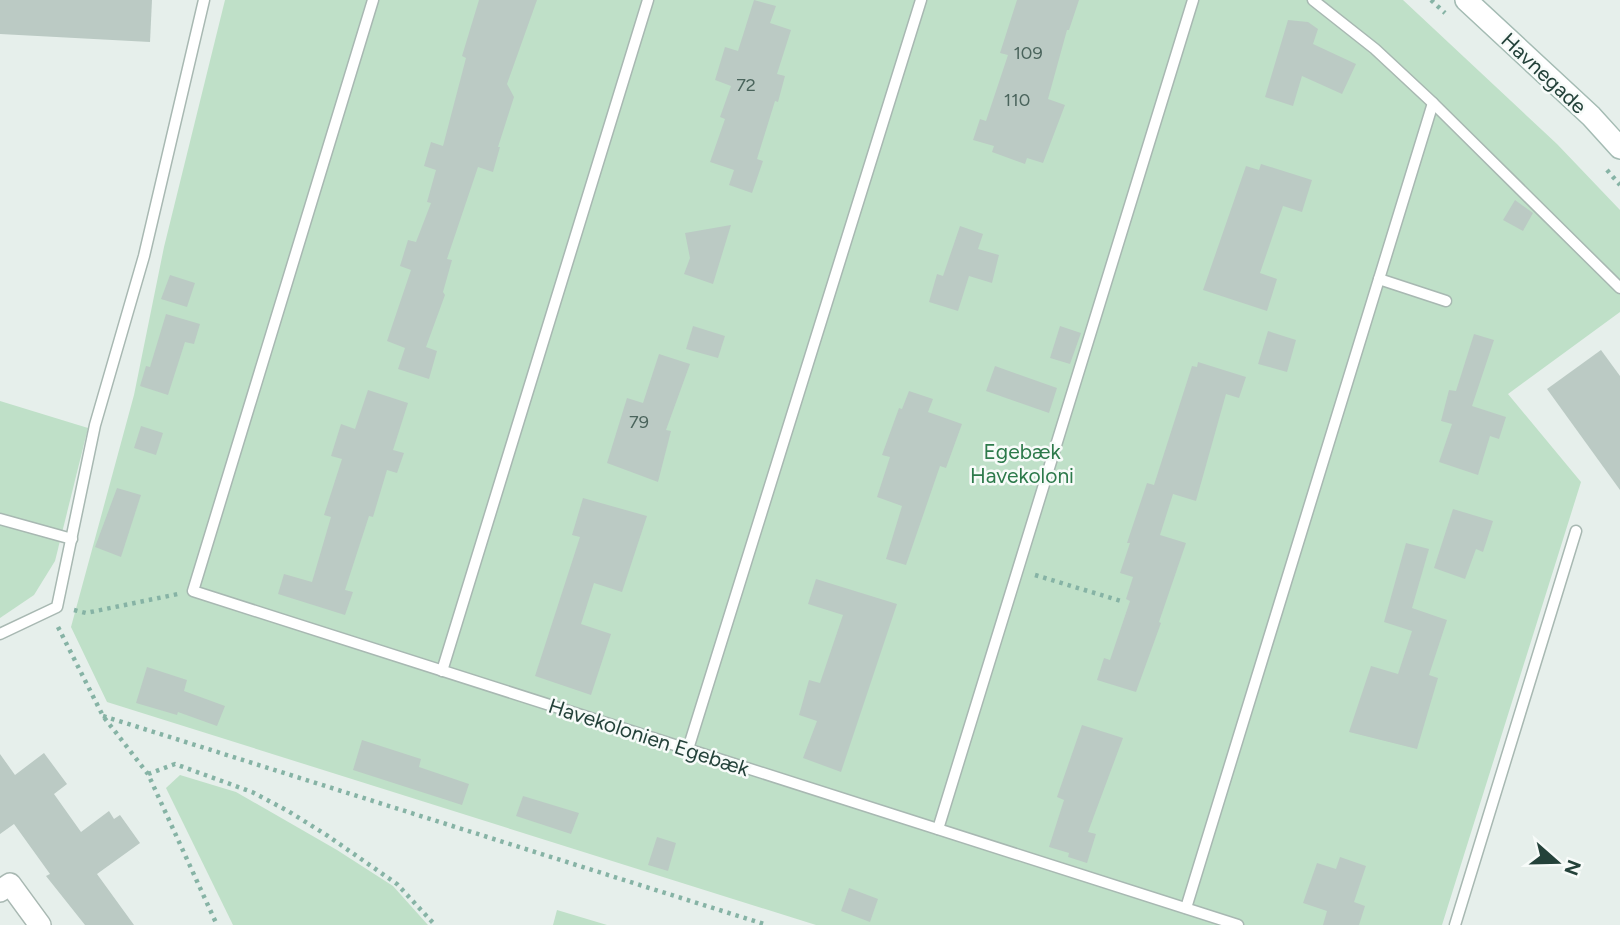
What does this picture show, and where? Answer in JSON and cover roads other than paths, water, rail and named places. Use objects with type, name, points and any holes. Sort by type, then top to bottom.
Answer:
[{"type":"street","name":"Havnegade","points":[[1465,0],[1591,116],[1620,148]]},
{"type":"street","points":[[0,891],[10,884],[40,925]]},
{"type":"lane","points":[[0,634],[58,607],[95,425],[144,256],[204,0]]},
{"type":"lane","name":"Havekolonien Egebæk","points":[[373,0],[193,591],[1238,925]]},
{"type":"lane","points":[[442,671],[648,0]]},
{"type":"lane","points":[[688,749],[921,0]]},
{"type":"lane","points":[[937,829],[1193,0]]},
{"type":"lane","points":[[1313,0],[1375,49],[1433,103],[1620,288]]},
{"type":"lane","points":[[1186,908],[1433,103]]},
{"type":"lane","points":[[1379,279],[1446,301]]},
{"type":"lane","points":[[0,519],[72,539]]},
{"type":"lane","points":[[1455,925],[1576,531]]},
{"type":"park label","name":"Egebæk Havekoloni","points":[[1022,463]]}]
